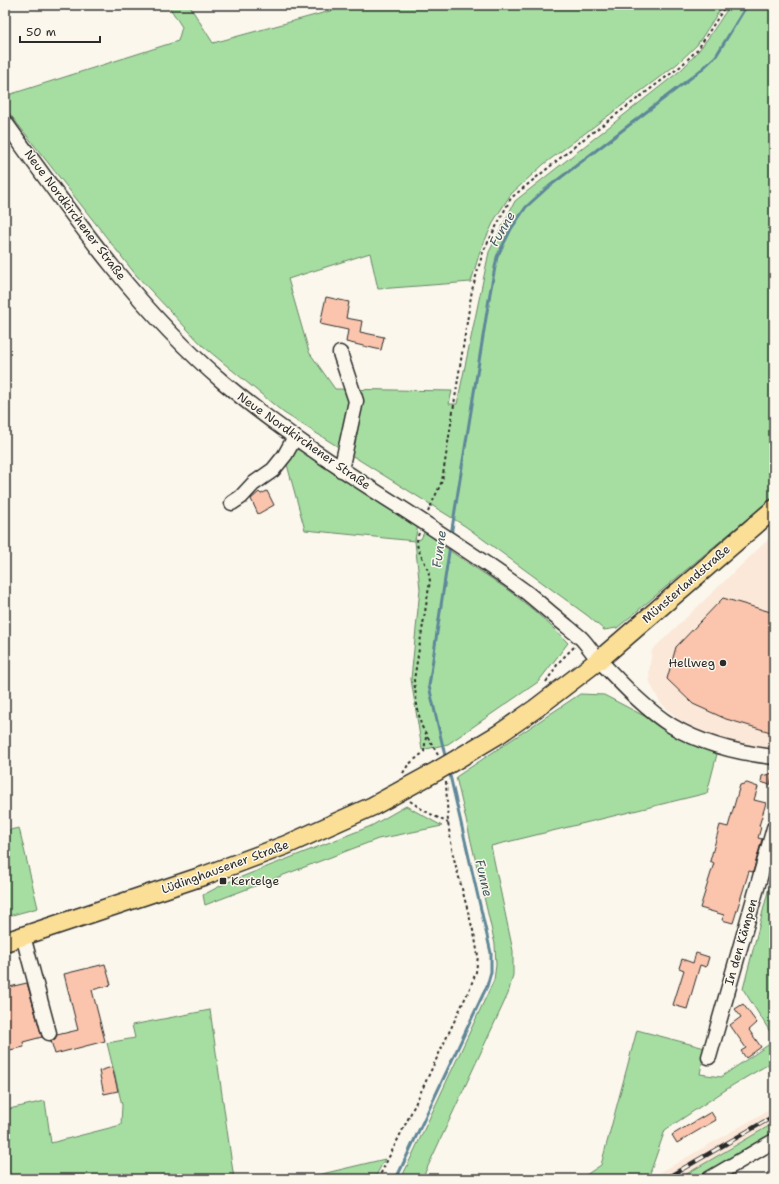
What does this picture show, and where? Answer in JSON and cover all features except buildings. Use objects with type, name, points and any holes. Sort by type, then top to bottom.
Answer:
[{"type":"main road","name":"Münsterlandstraße","points":[[599,660],[774,509]]},
{"type":"main road","name":"Lüdinghausener Straße","points":[[5,942],[206,875],[271,851],[373,806],[400,784],[441,770],[499,734],[535,709],[599,660]]},
{"type":"street","name":"Neue Nordkirchener Straße","points":[[5,122],[105,258],[146,306],[182,344],[223,383],[272,421],[341,470],[438,531],[527,594],[581,638],[599,660]]},
{"type":"street","points":[[340,353],[356,400],[341,470]]},
{"type":"street","points":[[232,503],[241,497],[253,484],[273,470],[285,455],[295,437]]},
{"type":"street","points":[[599,660],[655,713],[673,726],[696,737],[737,751],[774,757]]},
{"type":"street","name":"In den Kämpen","points":[[709,1056],[774,828]]},
{"type":"street","points":[[23,936],[49,1033]]},
{"type":"street","points":[[709,1179],[774,1141]]},
{"type":"path","points":[[378,1179],[467,995],[476,972],[478,956],[475,938],[453,854],[448,824],[447,785],[441,770],[438,752],[421,726],[414,680],[430,581],[427,568],[418,549],[418,536],[442,481],[472,290],[483,252],[511,198],[585,138],[681,66],[698,49],[726,5]]},
{"type":"path","points":[[543,687],[559,662],[581,638]]},
{"type":"path","points":[[426,735],[424,752],[404,770],[400,784],[423,810],[448,824]]},
{"type":"shaded area","points":[[774,534],[774,755],[711,737],[678,719],[660,702],[650,683],[649,671],[652,650]]},
{"type":"shaded area","points":[[774,1107],[774,1123],[678,1179],[649,1179]]},
{"type":"green space","points":[[168,5],[189,5],[213,43],[352,5],[723,5],[697,45],[677,64],[544,164],[511,194],[495,219],[480,251],[471,282],[378,289],[370,253],[288,279],[309,352],[335,389],[452,391],[449,404],[457,404],[489,252],[515,201],[681,70],[701,47],[730,5],[774,5],[774,496],[617,628],[604,630],[588,616],[465,526],[284,413],[203,346],[136,275],[9,113],[5,124],[5,96],[178,41],[182,27]]},
{"type":"green space","points":[[296,444],[418,525],[415,540],[421,539],[425,530],[450,551],[515,595],[560,634],[568,643],[538,682],[448,744],[422,750],[411,679],[420,589],[415,541],[305,530],[286,461]]},
{"type":"green space","points":[[580,694],[604,695],[717,754],[707,793],[491,846],[513,951],[513,975],[508,994],[422,1179],[401,1179],[494,980],[496,965],[495,944],[456,777]]},
{"type":"green space","points":[[406,806],[442,826],[378,839],[205,905],[203,895],[226,883],[371,826]]},
{"type":"green space","points":[[19,828],[38,908],[5,917],[5,831]]},
{"type":"green space","points":[[774,868],[774,1038],[743,989]]},
{"type":"green space","points":[[210,1010],[234,1179],[5,1179],[5,1095],[9,1109],[45,1101],[51,1143],[121,1125],[122,1105],[107,1043],[135,1038],[132,1025]]},
{"type":"green space","points":[[637,1030],[705,1048],[700,1074],[721,1077],[774,1041],[774,1061],[733,1085],[665,1130],[648,1179],[580,1179],[601,1165]]},
{"type":"green space","points":[[774,1123],[774,1137],[702,1179],[678,1179]]},
{"type":"green space","points":[[385,1159],[374,1179],[301,1179]]},
{"type":"waterway","name":"Funne","points":[[451,535],[497,257],[511,229],[526,207],[547,188],[701,70],[716,56],[747,5]]},
{"type":"waterway","name":"Funne","points":[[446,760],[429,686],[450,545]]},
{"type":"waterway","name":"Funne","points":[[396,1179],[487,986],[491,972],[491,953],[449,771]]},
{"type":"railway","points":[[665,1179],[774,1116]]},
{"type":"place","name":"Hellweg","points":[[723,663]]},
{"type":"place","name":"Kertelge","points":[[223,881]]}]
